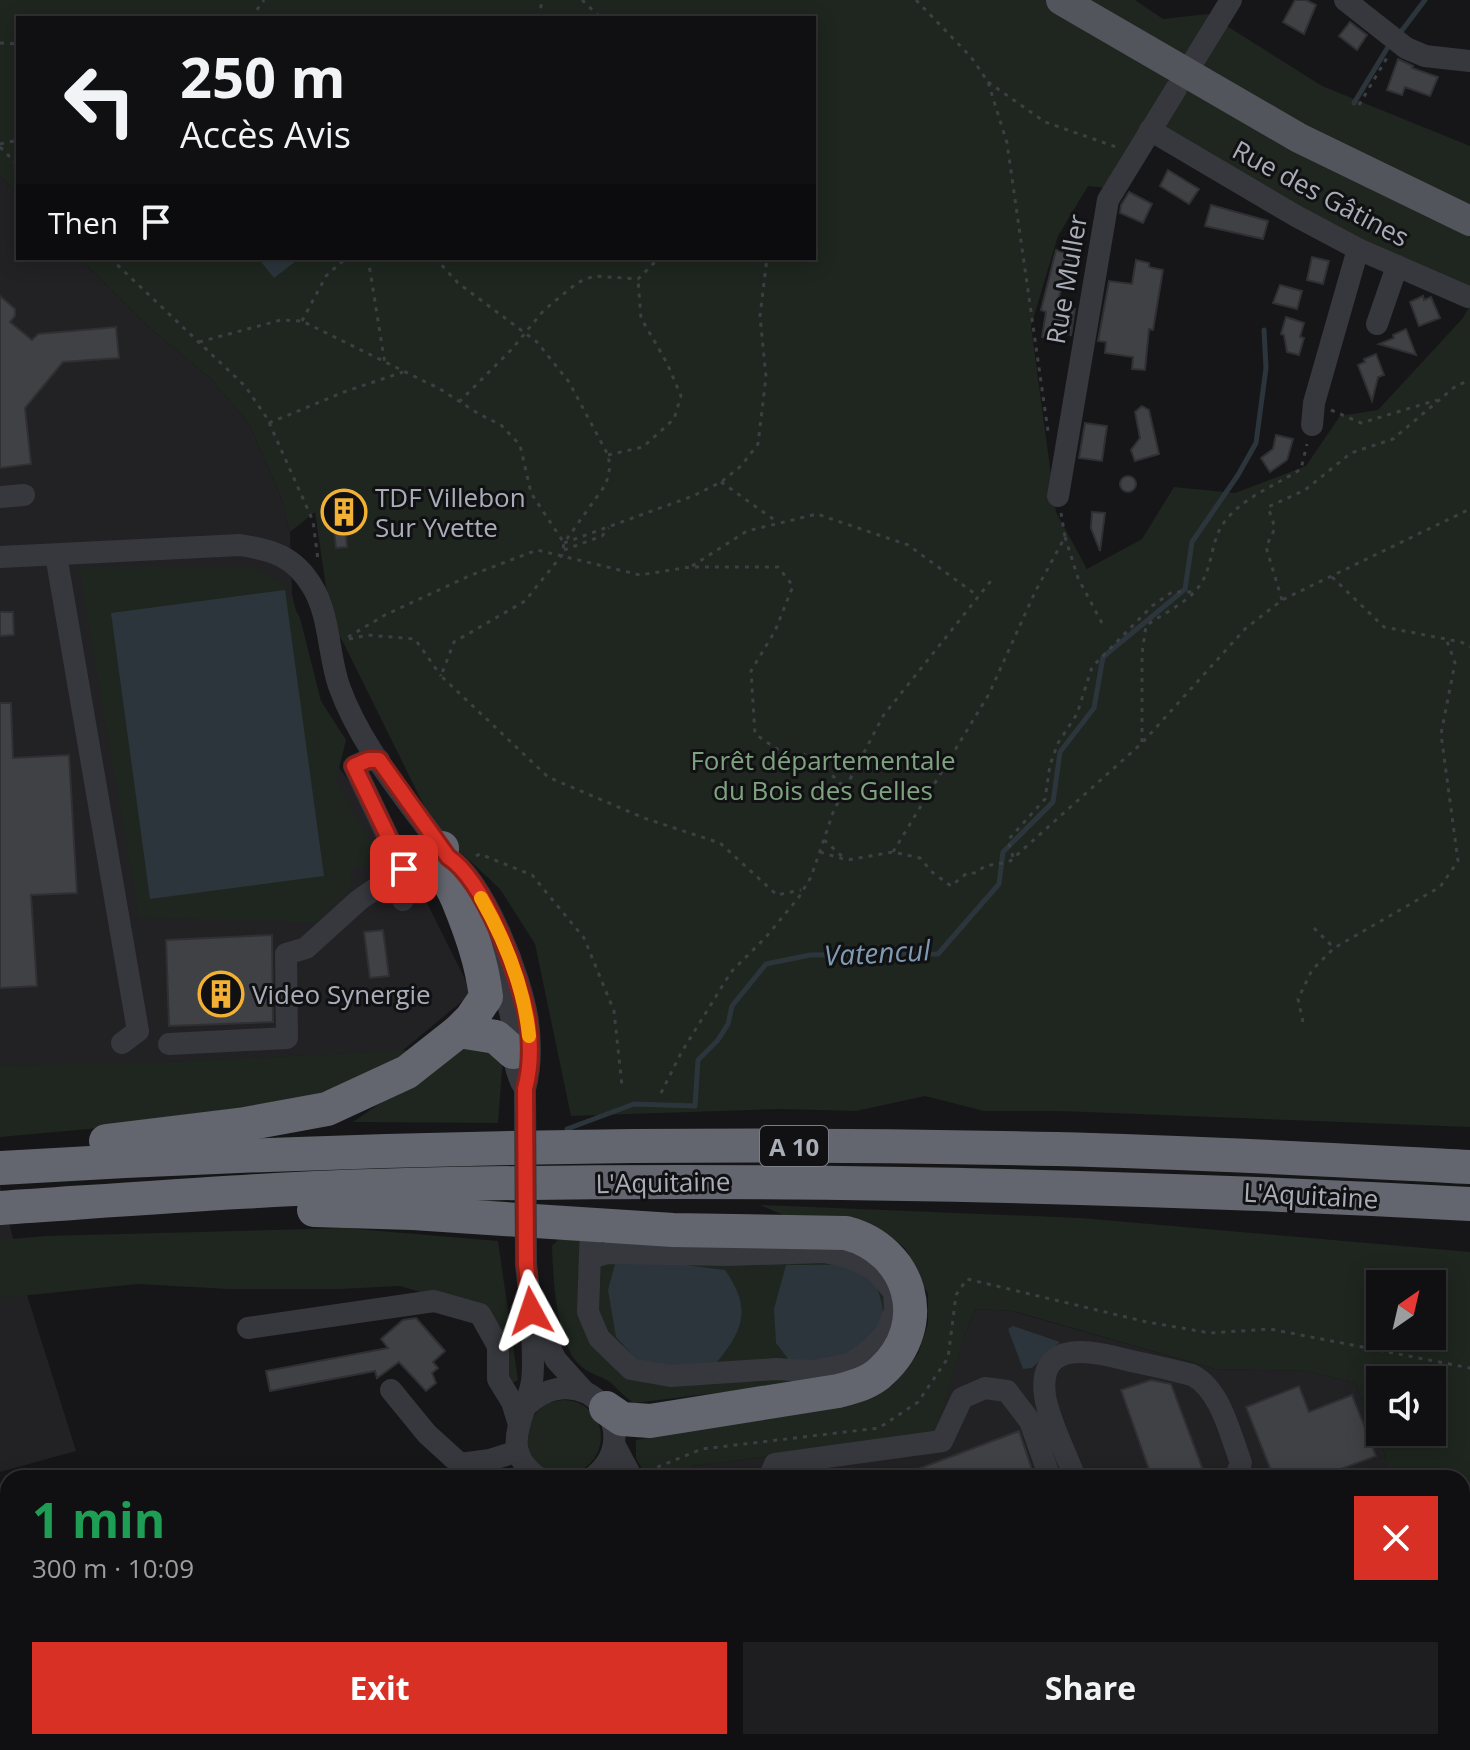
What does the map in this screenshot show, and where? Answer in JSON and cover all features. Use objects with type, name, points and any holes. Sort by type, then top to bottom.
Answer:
[{"type":"highway","points":[[0,1158],[32,1149],[245,1124],[327,1109],[399,1077],[459,1031],[486,997],[475,944],[441,868],[450,857]]},
{"type":"highway","points":[[459,1031],[496,1037],[521,1072]]},
{"type":"highway","name":"L'Aquitaine","points":[[0,1168],[250,1155],[744,1145],[1057,1149],[1470,1167]]},
{"type":"highway","name":"L'Aquitaine","points":[[0,1208],[402,1185],[745,1181],[1057,1185],[1470,1204]]},
{"type":"highway","points":[[119,1201],[151,1209],[413,1213],[590,1242],[673,1230],[846,1233],[867,1239],[883,1252],[895,1265],[911,1299],[912,1320],[893,1359],[880,1373],[861,1384],[824,1394],[650,1421],[622,1419],[594,1399]]},
{"type":"main road","points":[[1061,0],[1299,138],[1470,221]]},
{"type":"street","points":[[1193,62],[1231,0]]},
{"type":"street","points":[[1345,0],[1406,48],[1425,56],[1470,61]]},
{"type":"street","name":"Rue Muller","points":[[1058,496],[1108,200],[1176,89]]},
{"type":"street","name":"Rue des Gâtines","points":[[1150,130],[1358,249],[1468,297]]},
{"type":"street","points":[[1313,414],[1358,249]]},
{"type":"street","points":[[1377,324],[1397,266]]},
{"type":"street","points":[[0,497],[24,495]]},
{"type":"street","points":[[0,557],[240,545],[271,550],[294,565],[312,586],[322,611],[339,686],[355,721],[379,760],[450,857],[453,871],[477,907],[503,981],[521,1072],[532,1379],[516,1436],[518,1451],[530,1470]]},
{"type":"street","points":[[56,555],[124,1000],[138,1031],[122,1043]]},
{"type":"street","points":[[379,760],[368,760],[354,766],[409,881],[403,900]]},
{"type":"street","points":[[169,1044],[287,1038],[286,954],[306,948],[359,900],[404,869]]},
{"type":"street","points":[[590,1242],[608,1253],[727,1255],[825,1252],[851,1258],[874,1269],[894,1292],[895,1311],[886,1333],[871,1349],[849,1364],[813,1371],[776,1369],[671,1376],[631,1369],[599,1338],[588,1312],[590,1242]]},
{"type":"street","points":[[248,1328],[434,1301],[480,1314],[498,1346],[498,1379],[521,1415]]},
{"type":"street","points":[[531,1311],[556,1360],[612,1419],[614,1444],[628,1470]]},
{"type":"street","points":[[1072,1470],[1046,1399],[1044,1379],[1049,1365],[1063,1354],[1088,1350],[1192,1375],[1203,1381],[1213,1392],[1241,1463],[1238,1470]]},
{"type":"street","points":[[521,1415],[536,1397],[550,1389],[567,1387],[594,1399]]},
{"type":"street","points":[[772,1470],[775,1464],[942,1441],[962,1398],[985,1388],[1007,1391],[1030,1421],[1047,1470]]},
{"type":"street","points":[[391,1390],[427,1434],[460,1464],[490,1460],[518,1451]]},
{"type":"street","points":[[602,1470],[614,1444]]},
{"type":"path","points":[[582,0],[599,16]]},
{"type":"path","points":[[916,0],[971,57],[988,82],[1007,143],[1049,434]]},
{"type":"path","points":[[1359,105],[1385,58],[1406,48]]},
{"type":"path","points":[[988,82],[1045,122],[1103,141]]},
{"type":"path","points":[[0,145],[16,163]]},
{"type":"path","points":[[112,260],[245,386],[269,423],[313,521],[320,572]]},
{"type":"path","points":[[302,321],[326,276],[344,260]]},
{"type":"path","points":[[368,260],[385,364]]},
{"type":"path","points":[[437,260],[458,283],[537,342],[569,382],[608,455],[610,467],[606,484],[564,543],[563,553]]},
{"type":"path","points":[[459,402],[544,310],[577,283],[594,276],[638,279],[657,260]]},
{"type":"path","points":[[564,543],[691,497],[721,482],[741,466],[758,444],[766,377],[760,316],[767,260]]},
{"type":"path","points":[[608,455],[643,447],[674,419],[681,396],[667,363],[641,318],[638,279]]},
{"type":"path","points":[[199,342],[281,320],[302,321],[440,389],[501,425],[520,445],[531,493],[564,543]]},
{"type":"path","points":[[269,423],[403,372]]},
{"type":"path","points":[[1282,600],[1266,547],[1275,528],[1268,507],[1305,490],[1351,453],[1393,439],[1457,385],[1470,381]]},
{"type":"path","points":[[1142,743],[1142,654],[1146,626],[1200,586],[1221,526],[1269,486],[1301,469],[1313,414],[1361,423],[1441,399]]},
{"type":"path","points":[[721,482],[777,522]]},
{"type":"path","points":[[1058,496],[1065,537],[1078,578],[1103,625]]},
{"type":"path","points":[[820,852],[847,860],[893,852],[920,858],[951,886],[967,873],[1009,862],[1142,743],[1245,629],[1282,600],[1470,509]]},
{"type":"path","points":[[690,567],[747,531],[817,514],[908,545],[978,596]]},
{"type":"path","points":[[441,676],[454,642],[525,601],[563,553],[602,536],[609,528]]},
{"type":"path","points":[[893,852],[989,694],[1035,592],[1065,537]]},
{"type":"path","points":[[801,890],[777,895],[720,843],[644,818],[548,777],[441,676],[415,639],[368,635],[341,641],[385,615],[469,576],[537,550],[563,553],[640,575],[690,567],[778,567],[793,586],[775,631],[751,671],[755,734],[790,758],[810,753],[845,788]]},
{"type":"path","points":[[661,1093],[681,1053],[731,972],[766,937],[811,877],[845,788],[883,716],[994,577]]},
{"type":"path","points":[[1332,577],[1384,627],[1470,647]]},
{"type":"path","points":[[1013,857],[1008,840],[1045,799],[1050,765],[1058,743],[1077,714],[1092,667],[1152,606],[1172,592],[1193,592]]},
{"type":"path","points":[[1303,1022],[1298,999],[1312,970],[1334,948],[1440,887],[1458,861],[1441,734],[1455,663],[1447,641]]},
{"type":"path","points":[[824,840],[847,860]]},
{"type":"path","points":[[450,857],[480,854],[532,875],[584,938],[614,1011],[622,1086]]},
{"type":"path","points":[[1314,928],[1334,948]]},
{"type":"shaded area","points":[[0,176],[16,193],[16,260],[82,260],[144,323],[211,379],[249,424],[282,500],[290,532],[292,594],[331,757],[401,851],[472,993],[402,1051],[0,1070]]},
{"type":"shaded area","points":[[260,260],[297,260],[274,278]]},
{"type":"shaded area","points":[[285,590],[324,876],[150,899],[111,613]]},
{"type":"shaded area","points":[[0,1186],[27,1295],[76,1451],[0,1470]]},
{"type":"shaded area","points":[[615,1264],[677,1264],[725,1270],[739,1296],[741,1318],[734,1339],[717,1362],[673,1369],[636,1359],[616,1337],[608,1290]]},
{"type":"shaded area","points":[[786,1265],[840,1266],[866,1275],[875,1285],[881,1301],[884,1324],[843,1361],[792,1364],[776,1343],[774,1309]]},
{"type":"shaded area","points":[[976,1309],[1012,1311],[1215,1369],[1308,1371],[1355,1383],[1366,1409],[1366,1446],[1381,1446],[1388,1470],[693,1470],[692,1466],[933,1437],[965,1334]]},
{"type":"shaded area","points":[[1013,1326],[1060,1342],[1032,1368],[1023,1369],[1008,1329]]},
{"type":"green space","name":"Forêt départementale du Bois des Gelles","points":[[0,0],[1135,0],[1163,19],[1208,14],[1322,86],[1470,146],[1470,290],[1343,233],[1150,123],[1107,188],[1088,186],[1058,236],[1031,326],[1056,512],[1087,569],[1142,539],[1174,487],[1235,493],[1306,466],[1340,416],[1378,410],[1463,318],[1470,305],[1470,1127],[1060,1111],[984,1111],[925,1096],[856,1111],[780,1109],[571,1116],[535,944],[500,889],[435,828],[337,635],[315,512],[290,532],[282,500],[249,424],[211,379],[144,323],[82,260],[816,260],[816,16],[16,16],[16,193],[0,176]]},
{"type":"green space","points":[[79,567],[250,567],[281,582],[300,618],[321,701],[346,740],[336,781],[378,853],[374,864],[351,869],[352,887],[316,923],[139,917]]},
{"type":"green space","points":[[461,1047],[481,1047],[503,1057],[498,1123],[353,1122]]},
{"type":"green space","points":[[411,1050],[340,1095],[242,1115],[0,1137],[0,1066],[165,1062]]},
{"type":"green space","points":[[760,1205],[1081,1218],[1470,1252],[1470,1470],[1388,1470],[1381,1446],[1446,1446],[1446,1366],[1366,1366],[1366,1409],[1355,1383],[1308,1371],[1215,1369],[1013,1311],[976,1309],[965,1334],[934,1437],[692,1466],[693,1470],[643,1470],[636,1459],[636,1440],[864,1401],[893,1385],[918,1354],[928,1324],[928,1294],[905,1248],[888,1234],[852,1223],[783,1215]]},
{"type":"green space","points":[[345,1228],[498,1241],[518,1380],[507,1386],[482,1310],[400,1286],[228,1289],[138,1284],[0,1298],[0,1240]]},
{"type":"green space","points":[[560,1238],[884,1267],[892,1349],[783,1385],[634,1403],[610,1382],[582,1367],[566,1344],[553,1275],[552,1246]]},
{"type":"green space","points":[[557,1400],[571,1400],[585,1406],[595,1416],[601,1430],[599,1451],[582,1470],[546,1470],[533,1458],[527,1444],[527,1430],[533,1416],[543,1406]]},
{"type":"building","points":[[1295,0],[1306,0],[1316,5],[1304,34],[1283,22]]},
{"type":"building","points":[[1350,22],[1367,35],[1357,50],[1339,36]]},
{"type":"building","points":[[1398,59],[1412,68],[1438,77],[1430,96],[1405,87],[1402,95],[1387,90]]},
{"type":"building","points":[[1168,170],[1199,189],[1189,204],[1160,186]]},
{"type":"building","points":[[1129,192],[1152,204],[1143,223],[1120,213]]},
{"type":"building","points":[[1211,205],[1268,221],[1263,239],[1205,226]]},
{"type":"building","points":[[1056,250],[1072,255],[1057,306],[1075,309],[1071,335],[1057,332],[1052,339],[1042,337],[1046,312],[1041,310]]},
{"type":"building","points":[[1312,257],[1329,261],[1323,284],[1307,280]]},
{"type":"building","points":[[1136,260],[1163,270],[1153,330],[1149,329],[1145,370],[1132,369],[1133,357],[1105,353],[1106,342],[1098,341],[1109,281],[1132,284]]},
{"type":"building","points":[[1280,285],[1302,291],[1297,309],[1273,303]]},
{"type":"building","points":[[0,296],[15,309],[15,316],[10,322],[32,340],[38,334],[116,327],[119,358],[63,362],[25,408],[31,464],[0,468]]},
{"type":"building","points":[[1423,296],[1424,300],[1431,297],[1440,318],[1419,326],[1410,302]]},
{"type":"building","points":[[1286,317],[1304,323],[1299,355],[1287,352],[1284,335],[1281,334]]},
{"type":"building","points":[[1406,329],[1416,355],[1379,344],[1394,338],[1393,335]]},
{"type":"building","points":[[1376,354],[1384,375],[1378,377],[1372,401],[1358,365]]},
{"type":"building","points":[[1142,406],[1149,410],[1159,454],[1135,461],[1131,450],[1140,438],[1135,412]]},
{"type":"building","points":[[1085,423],[1107,426],[1102,461],[1079,458]]},
{"type":"building","points":[[1276,435],[1293,439],[1287,460],[1270,472],[1261,458],[1273,449]]},
{"type":"building","points":[[1125,476],[1131,476],[1136,484],[1134,490],[1125,492],[1120,487],[1120,481]]},
{"type":"building","name":"TDF Villebon Sur Yvette","points":[[344,495],[347,505],[356,503],[358,519],[345,520],[347,547],[336,548],[330,498]]},
{"type":"building","points":[[1092,512],[1105,513],[1100,551],[1091,528]]},
{"type":"building","points":[[0,612],[13,612],[14,635],[0,636]]},
{"type":"building","points":[[0,703],[11,703],[13,758],[69,755],[77,893],[31,895],[37,986],[0,988]]},
{"type":"building","points":[[383,930],[389,976],[370,978],[364,932]]},
{"type":"building","name":"Video Synergie","points":[[272,935],[273,1022],[169,1026],[166,940]]},
{"type":"building","points":[[416,1318],[445,1351],[433,1362],[438,1368],[432,1373],[436,1383],[426,1391],[399,1362],[377,1378],[375,1371],[270,1391],[266,1371],[388,1348],[381,1339],[403,1320]]},
{"type":"building","points":[[1151,1380],[1171,1384],[1203,1470],[1149,1470],[1121,1390]]},
{"type":"building","points":[[1299,1386],[1309,1412],[1352,1395],[1366,1431],[1366,1446],[1372,1446],[1376,1456],[1338,1470],[1271,1470],[1246,1407]]},
{"type":"building","points":[[1019,1431],[1032,1470],[916,1470]]},
{"type":"waterway","name":"Vatencul","points":[[1400,33],[1425,0]]},
{"type":"waterway","name":"Vatencul","points":[[1354,103],[1388,47]]},
{"type":"waterway","points":[[1185,589],[1192,542],[1256,443],[1266,368],[1264,330]]},
{"type":"waterway","name":"Vatencul","points":[[567,1129],[634,1104],[695,1106],[698,1060],[718,1040],[728,1024],[732,1006],[766,964],[810,955],[938,954],[999,884],[1003,852],[1053,802],[1060,752],[1094,708],[1103,657],[1184,590]]},
{"type":"slow traffic","points":[[481,898],[516,975],[529,1036]]},
{"type":"place","name":"TDF Villebon Sur Yvette","points":[[344,512]]},
{"type":"place","name":"Video Synergie","points":[[221,994]]},
{"type":"route","points":[[404,869],[354,766],[368,760],[379,760],[448,857],[460,865],[492,917],[516,975],[530,1044],[530,1072],[525,1089],[526,1264],[531,1311]]}]
